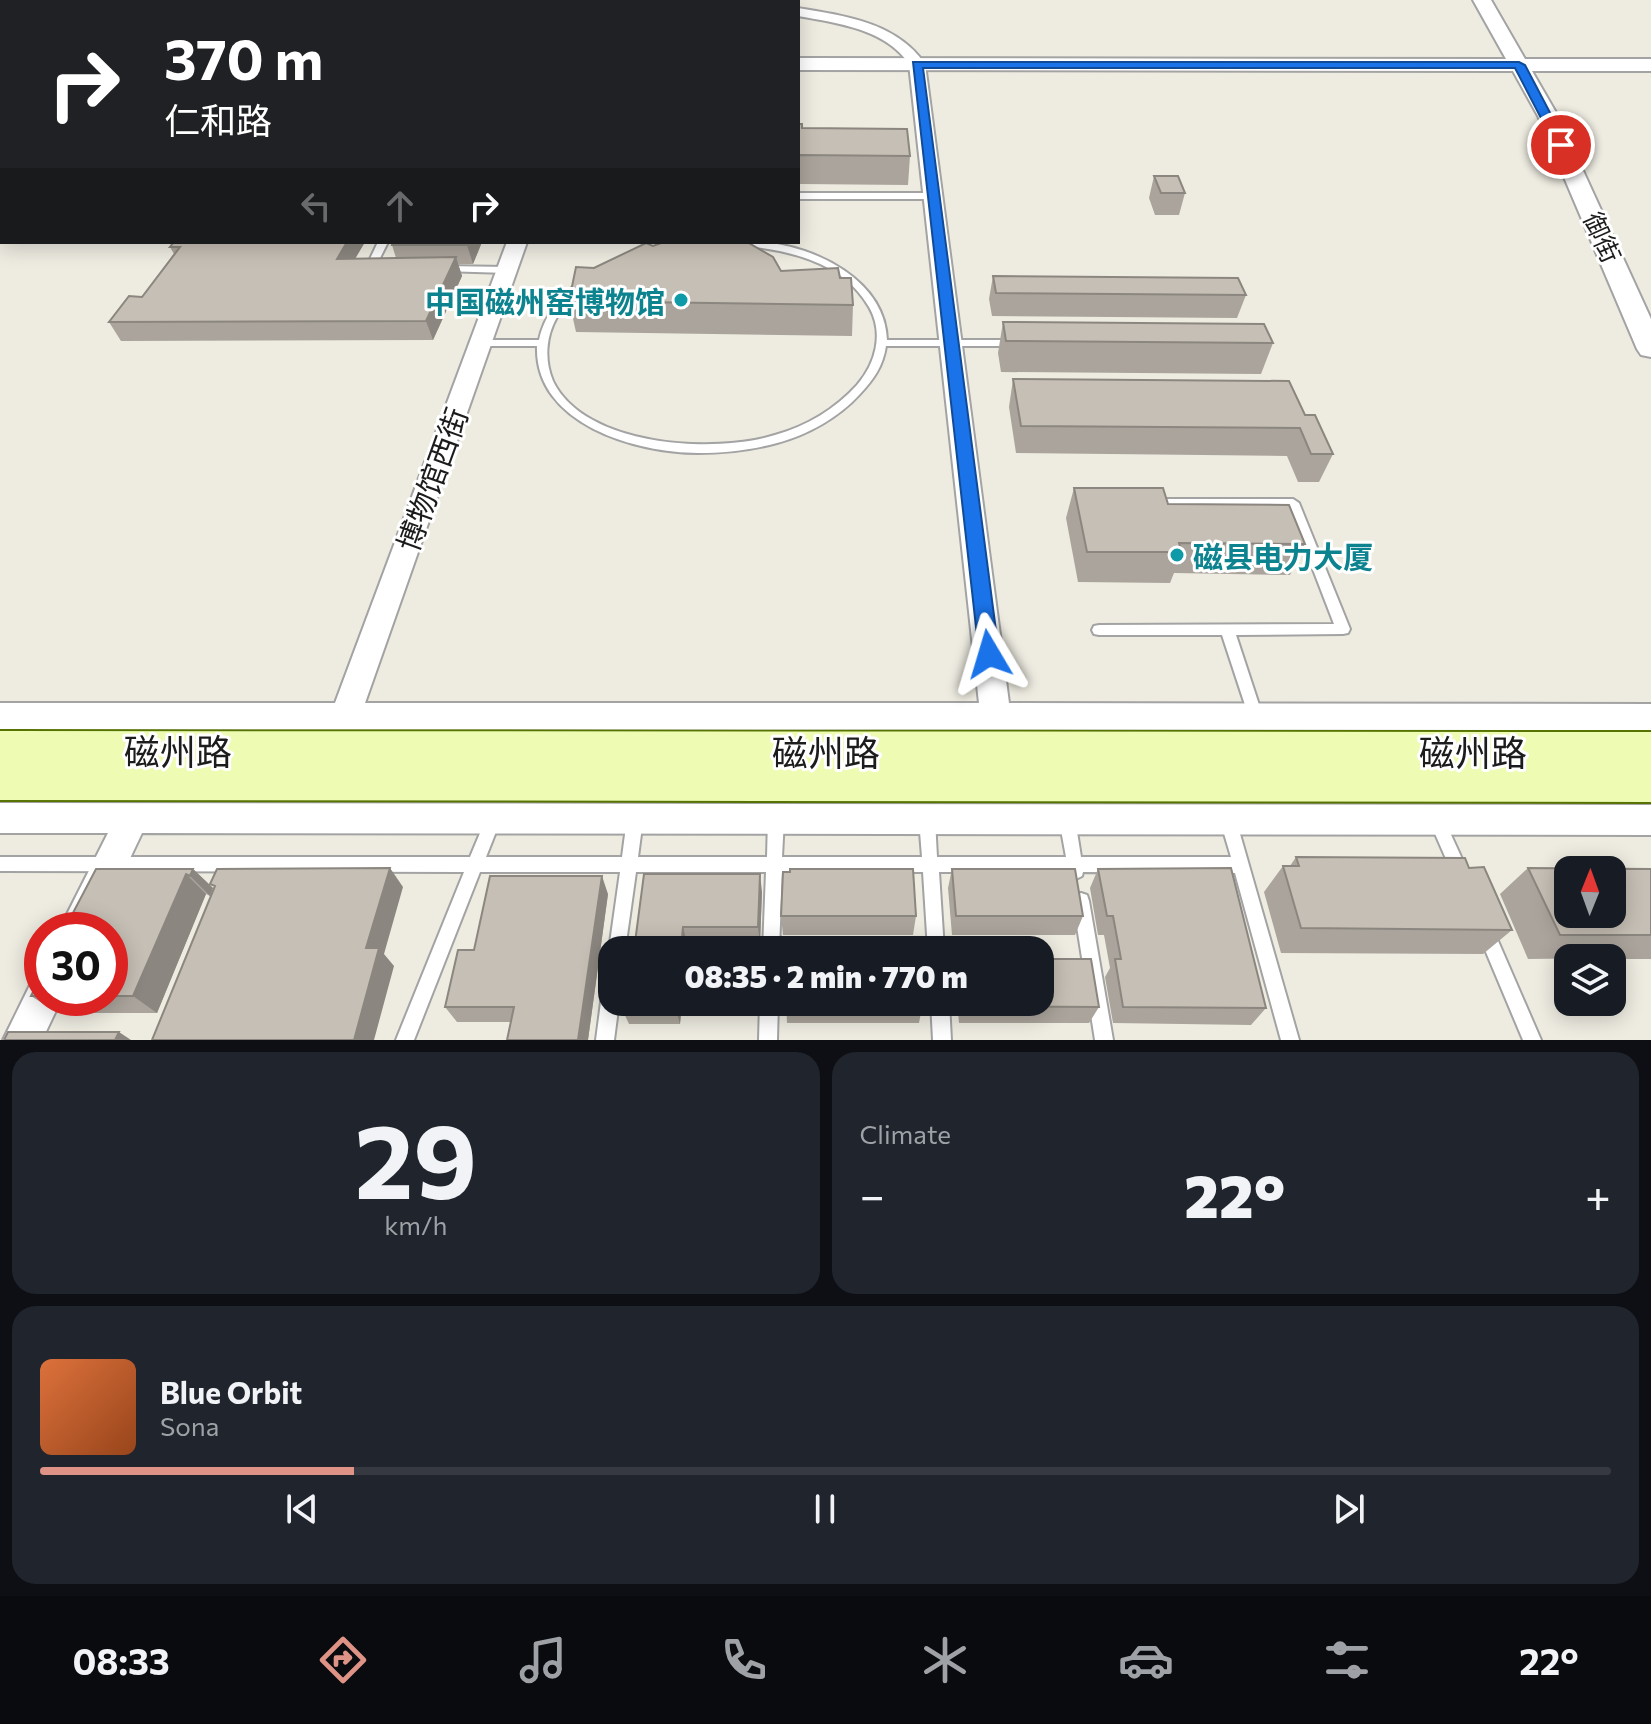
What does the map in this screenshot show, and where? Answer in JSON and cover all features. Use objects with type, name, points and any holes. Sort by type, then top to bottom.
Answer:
[{"type":"main road","name":"磁州路","points":[[0,750],[1651,751]]},
{"type":"main road","points":[[0,780],[1651,782]]},
{"type":"street","name":"御街","points":[[1482,0],[1548,116],[1651,349]]},
{"type":"street","points":[[800,12],[870,29],[901,43],[912,53],[917,64],[919,140],[933,196],[996,717]]},
{"type":"street","points":[[800,64],[1651,65]]},
{"type":"street","name":"博物馆西街","points":[[345,716],[516,244]]},
{"type":"street","points":[[0,716],[1651,717]]},
{"type":"street","points":[[0,818],[1651,820]]},
{"type":"street","points":[[86,912],[133,818]]},
{"type":"street","points":[[22,1040],[34,1016]]},
{"type":"lane","points":[[800,196],[933,196]]},
{"type":"lane","points":[[382,244],[374,261],[386,269],[402,269]]},
{"type":"lane","points":[[593,276],[559,307],[542,343],[542,367],[553,391],[573,412],[601,430],[678,449],[736,447],[764,442],[803,429],[836,412],[860,390],[876,367],[882,330],[874,306],[846,275],[803,254],[758,244]]},
{"type":"lane","points":[[432,269],[507,270]]},
{"type":"lane","points":[[481,343],[542,343]]},
{"type":"lane","points":[[882,343],[1027,343]]},
{"type":"lane","points":[[1099,630],[1343,629],[1293,503],[1164,503]]},
{"type":"lane","points":[[1227,629],[1256,717]]},
{"type":"lane","points":[[405,1040],[493,819]]},
{"type":"lane","points":[[619,936],[635,819]]},
{"type":"lane","points":[[771,936],[776,819]]},
{"type":"lane","points":[[927,819],[935,936]]},
{"type":"lane","points":[[1067,819],[1104,1040]]},
{"type":"lane","points":[[1228,820],[1290,1040]]},
{"type":"lane","points":[[1437,820],[1469,893]]},
{"type":"lane","points":[[0,864],[110,864],[231,871],[475,864],[1240,865]]},
{"type":"lane","points":[[1482,923],[1532,1040]]},
{"type":"lane","points":[[605,1040],[608,1016]]},
{"type":"lane","points":[[768,1040],[769,1016]]},
{"type":"lane","points":[[941,1016],[942,1040]]},
{"type":"building","points":[[800,124],[802,128],[907,129],[910,156],[800,155]]},
{"type":"building","points":[[1154,176],[1178,176],[1185,193],[1161,193]]},
{"type":"building","points":[[172,244],[346,244],[337,259],[456,257],[426,321],[109,322],[129,296],[142,297],[180,247],[170,247]]},
{"type":"building","points":[[392,244],[468,244],[467,245]]},
{"type":"building","points":[[644,244],[750,244],[773,257],[781,271],[838,268],[840,278],[851,278],[853,305],[569,301],[576,267],[594,268]]},
{"type":"building","points":[[993,276],[1238,278],[1246,295],[996,293]]},
{"type":"building","points":[[1003,322],[1264,324],[1273,343],[1006,341]]},
{"type":"building","points":[[1013,379],[1289,381],[1305,415],[1315,415],[1333,454],[1311,454],[1300,428],[1021,426]]},
{"type":"building","points":[[1074,488],[1163,488],[1168,504],[1289,505],[1305,544],[1179,543],[1182,552],[1087,552]]},
{"type":"building","points":[[1296,857],[1465,858],[1469,868],[1484,867],[1512,930],[1301,928],[1283,866],[1299,866]]},
{"type":"building","points":[[390,868],[366,948],[379,948],[354,1040],[152,1040],[215,886],[210,884],[217,869]]},
{"type":"building","points":[[1231,868],[1266,1008],[1123,1007],[1115,959],[1121,959],[1113,916],[1107,916],[1098,869]]},
{"type":"building","points":[[1528,868],[1554,868],[1554,922]]},
{"type":"building","points":[[96,869],[193,869],[190,876],[186,874],[133,996],[128,996],[128,912],[73,912]]},
{"type":"building","points":[[790,869],[913,869],[916,916],[781,916],[783,872],[790,872]]},
{"type":"building","points":[[952,869],[1075,869],[1083,916],[956,916]]},
{"type":"building","points":[[1626,869],[1651,869],[1651,935],[1560,935],[1557,928],[1626,928]]},
{"type":"building","points":[[644,874],[760,874],[758,927],[683,927],[682,936],[636,936]]},
{"type":"building","points":[[490,876],[602,876],[578,1040],[507,1040],[514,1007],[445,1007],[458,950],[474,950]]},
{"type":"building","points":[[1054,959],[1091,959],[1099,1007],[1054,1007]]},
{"type":"building","points":[[8,1032],[119,1032],[115,1040],[4,1040]]},
{"type":"place","name":"中国磁州窑博物馆","points":[[681,300]]},
{"type":"place","name":"磁县电力大厦","points":[[1177,555]]},
{"type":"route","points":[[989,654],[917,64],[1519,65],[1561,145]]}]
